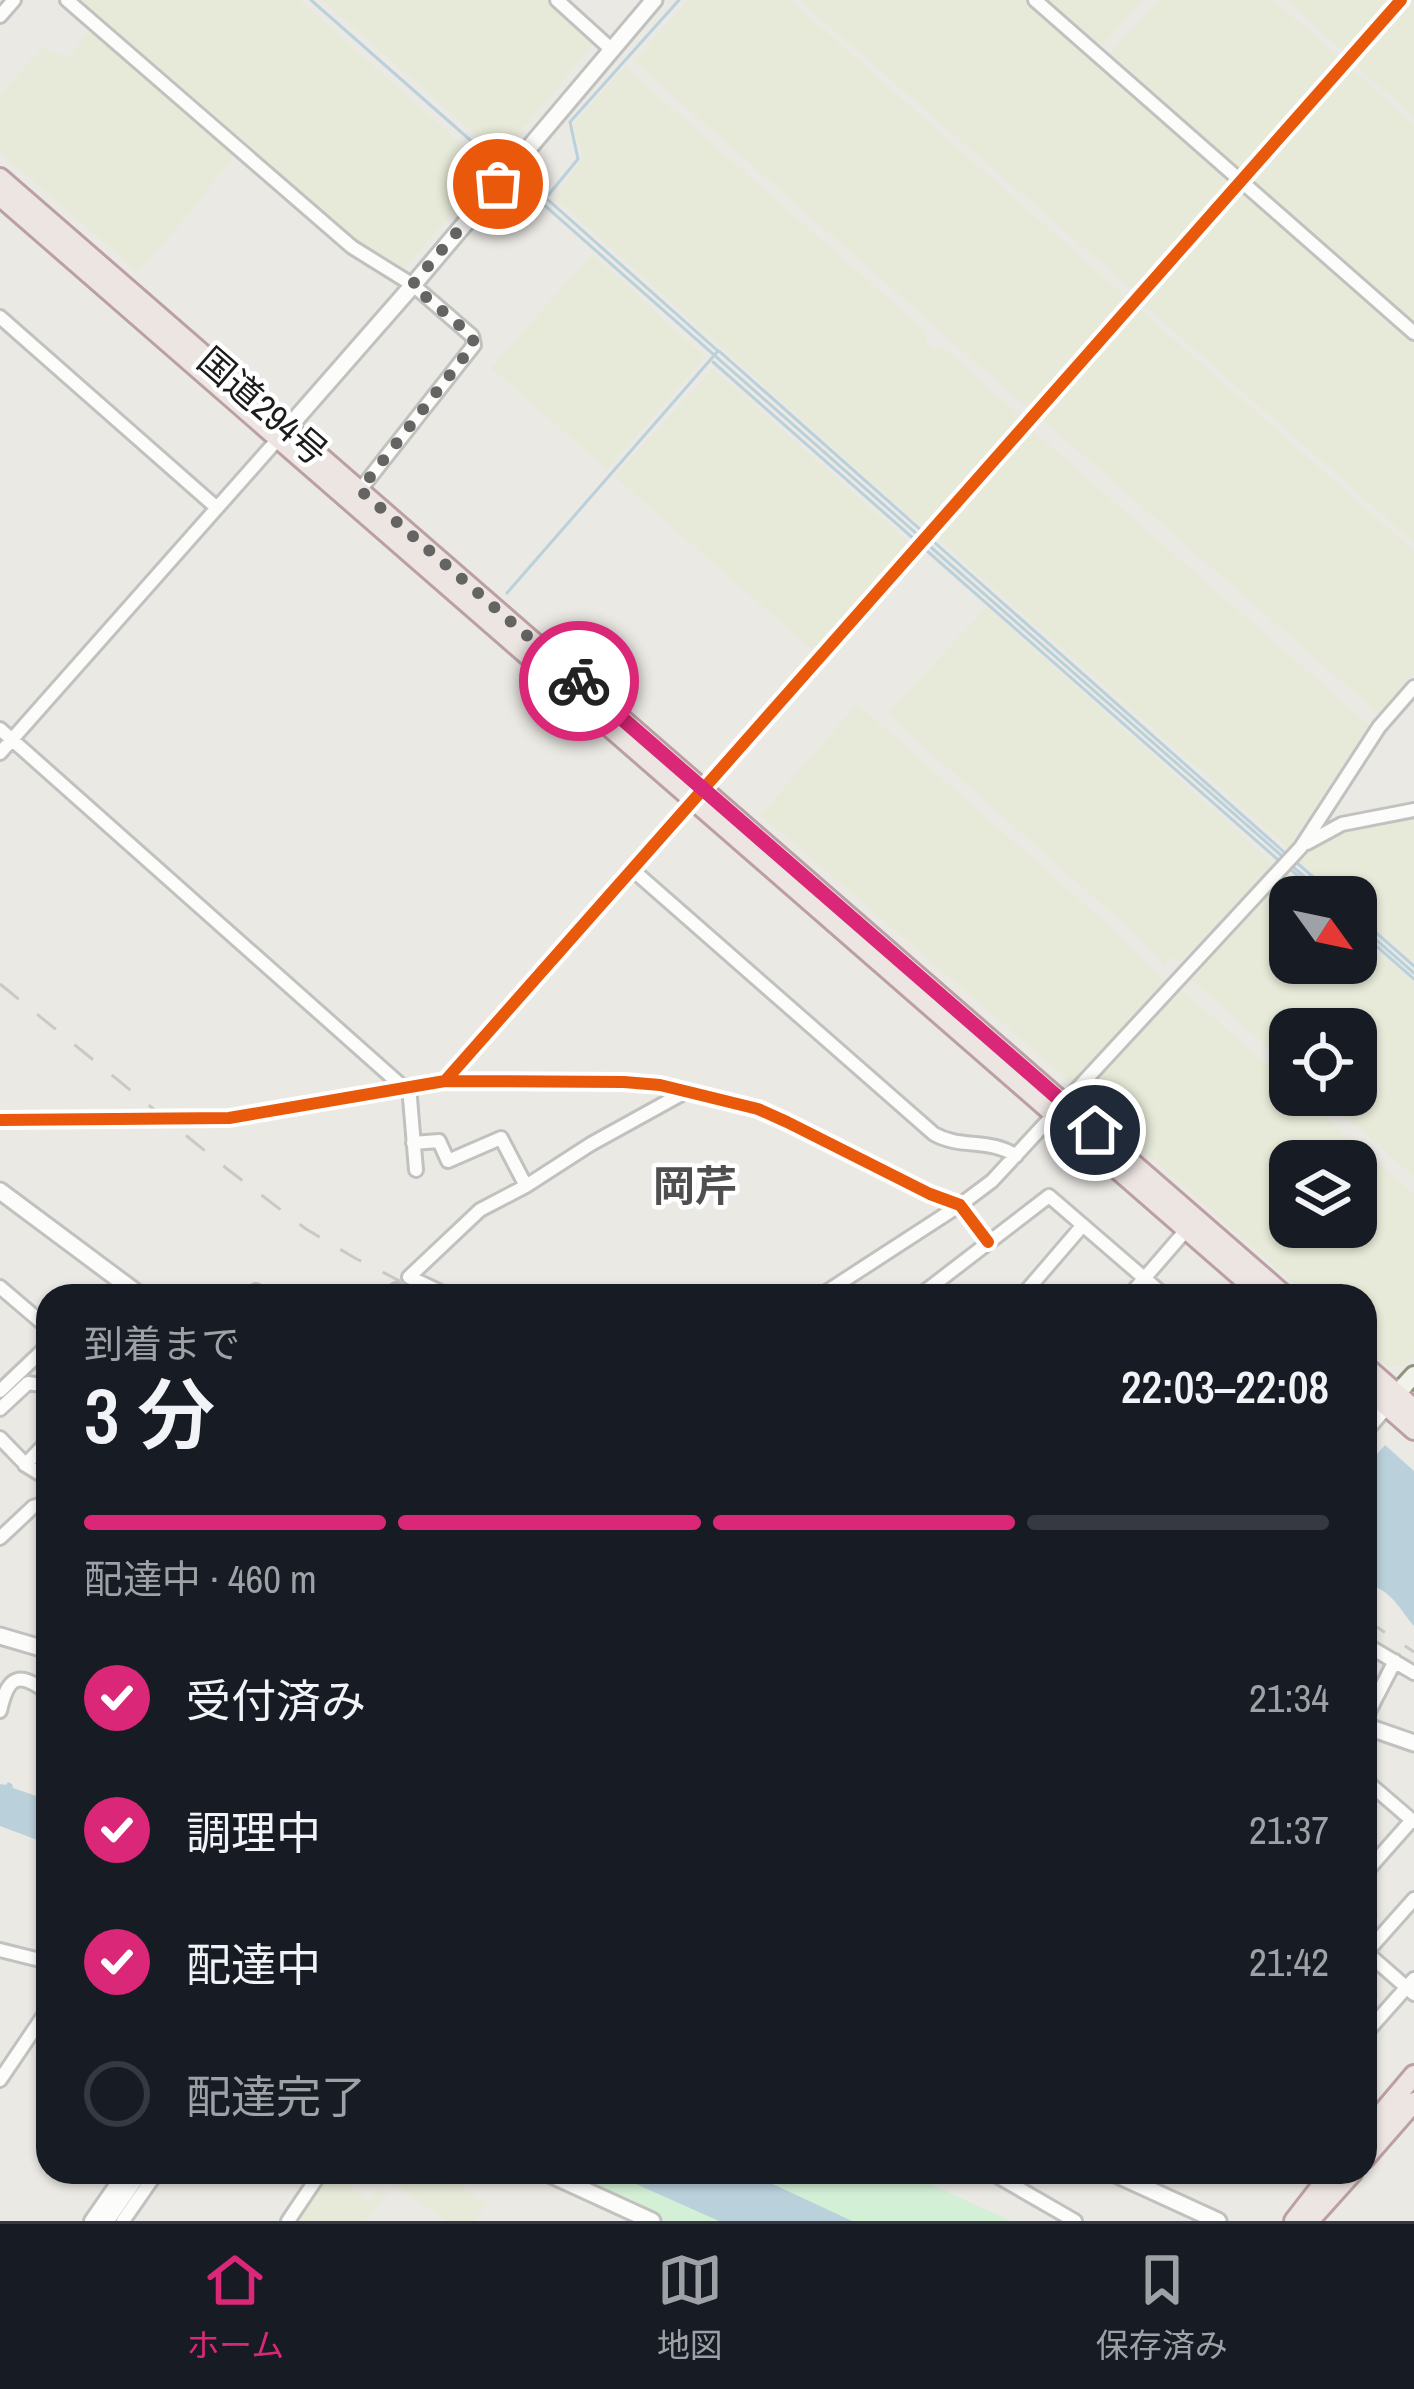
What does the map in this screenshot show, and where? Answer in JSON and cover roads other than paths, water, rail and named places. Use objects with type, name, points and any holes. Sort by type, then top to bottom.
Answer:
[{"type":"highway","name":"国道294号","points":[[0,178],[283,434],[360,490],[699,795]]},
{"type":"highway","name":"国道294号","points":[[0,196],[283,434],[1058,1108],[1271,1284]]},
{"type":"highway","name":"国道294号","points":[[1058,1108],[1249,1284]]},
{"type":"highway","points":[[1377,1381],[1414,1430]]},
{"type":"highway","points":[[1377,1393],[1414,1409]]},
{"type":"highway","points":[[1377,2119],[1414,2075]]},
{"type":"highway","points":[[1377,2144],[1414,2102]]},
{"type":"highway","points":[[1294,2221],[1323,2184]]},
{"type":"highway","points":[[1309,2221],[1342,2184]]},
{"type":"main road","points":[[1392,1400],[1414,1375]]},
{"type":"street","points":[[0,16],[14,0]]},
{"type":"street","points":[[67,0],[335,233],[412,285],[472,336],[474,344],[360,490]]},
{"type":"street","points":[[557,0],[611,49]]},
{"type":"street","points":[[0,753],[283,434],[654,0]]},
{"type":"street","points":[[1035,0],[1414,333]]},
{"type":"street","points":[[445,1082],[1401,0]]},
{"type":"street","points":[[0,317],[218,508]]},
{"type":"street","points":[[839,1284],[992,1181],[1300,847],[1379,727],[1414,687]]},
{"type":"street","points":[[0,729],[406,1087],[416,1170]]},
{"type":"street","points":[[1300,847],[1342,824],[1414,810]]},
{"type":"street","points":[[634,871],[934,1134],[949,1142],[1001,1146],[1016,1156]]},
{"type":"street","points":[[0,1120],[229,1118],[445,1082],[660,1085],[758,1109],[960,1205],[988,1242]]},
{"type":"street","points":[[424,1284],[410,1277],[480,1210],[686,1091]]},
{"type":"street","points":[[413,1143],[439,1141],[448,1161],[501,1138],[526,1186]]},
{"type":"street","points":[[0,1191],[125,1284]]},
{"type":"street","points":[[934,1284],[1049,1196],[1152,1284]]},
{"type":"street","points":[[1032,1284],[1083,1225]]},
{"type":"street","points":[[1140,1284],[1187,1229]]},
{"type":"street","points":[[0,1286],[36,1318]]},
{"type":"street","points":[[0,1391],[36,1357]]},
{"type":"street","points":[[0,1409],[28,1383],[36,1384]]},
{"type":"street","points":[[1377,1417],[1392,1400]]},
{"type":"street","points":[[0,1438],[36,1471]]},
{"type":"street","points":[[26,1465],[36,1454]]},
{"type":"street","points":[[0,1538],[36,1507]]},
{"type":"street","points":[[0,1636],[36,1646]]},
{"type":"street","points":[[1377,1652],[1414,1673]]},
{"type":"street","points":[[1377,1697],[1394,1661]]},
{"type":"street","points":[[0,1712],[3,1686],[23,1679],[36,1684]]},
{"type":"street","points":[[1377,1728],[1414,1743]]},
{"type":"street","points":[[1377,1790],[1413,1821],[1377,1860]]},
{"type":"street","points":[[1377,1941],[1414,1899]]},
{"type":"street","points":[[0,1950],[36,1959]]},
{"type":"street","points":[[1377,1961],[1411,1987],[1377,2022]]},
{"type":"street","points":[[0,2080],[36,2027]]},
{"type":"street","points":[[91,2221],[117,2184]]},
{"type":"street","points":[[106,2221],[132,2184]]},
{"type":"street","points":[[123,2221],[149,2184]]},
{"type":"street","points":[[288,2221],[313,2184]]},
{"type":"street","points":[[571,2184],[652,2221]]},
{"type":"street","points":[[1011,2184],[1075,2221]]},
{"type":"street","points":[[1153,2184],[1218,2221]]},
{"type":"water","points":[[1385,1445],[1414,1471],[1414,1626],[1377,1589],[1377,1454]]},
{"type":"water","points":[[0,1784],[36,1796],[36,1840],[0,1826]]},
{"type":"water","points":[[636,2184],[773,2184],[852,2221],[719,2221]]},
{"type":"waterway","points":[[311,0],[494,161]]},
{"type":"waterway","points":[[507,593],[718,351],[546,198],[578,159],[570,122],[679,0]]},
{"type":"waterway","points":[[517,181],[918,535]]},
{"type":"waterway","points":[[719,351],[922,531]]},
{"type":"waterway","points":[[713,362],[914,539]]},
{"type":"waterway","points":[[925,542],[1283,857]]},
{"type":"waterway","points":[[934,542],[1284,852]]},
{"type":"waterway","points":[[926,550],[1277,859]]},
{"type":"waterway","points":[[1296,862],[1312,876]]},
{"type":"waterway","points":[[1292,866],[1304,876]]},
{"type":"waterway","points":[[1290,869],[1298,876]]},
{"type":"waterway","points":[[1173,976],[1225,920]]},
{"type":"waterway","points":[[1377,933],[1414,966]]},
{"type":"waterway","points":[[1377,940],[1414,973]]},
{"type":"waterway","points":[[1377,946],[1414,979]]},
{"type":"waterway","points":[[1071,1086],[1164,986]]},
{"type":"railway","points":[[0,984],[306,1229],[406,1284]]},
{"type":"railway","points":[[1377,1627],[1414,1652]]},
{"type":"district","name":"岡芹","points":[[695,1186]]}]
